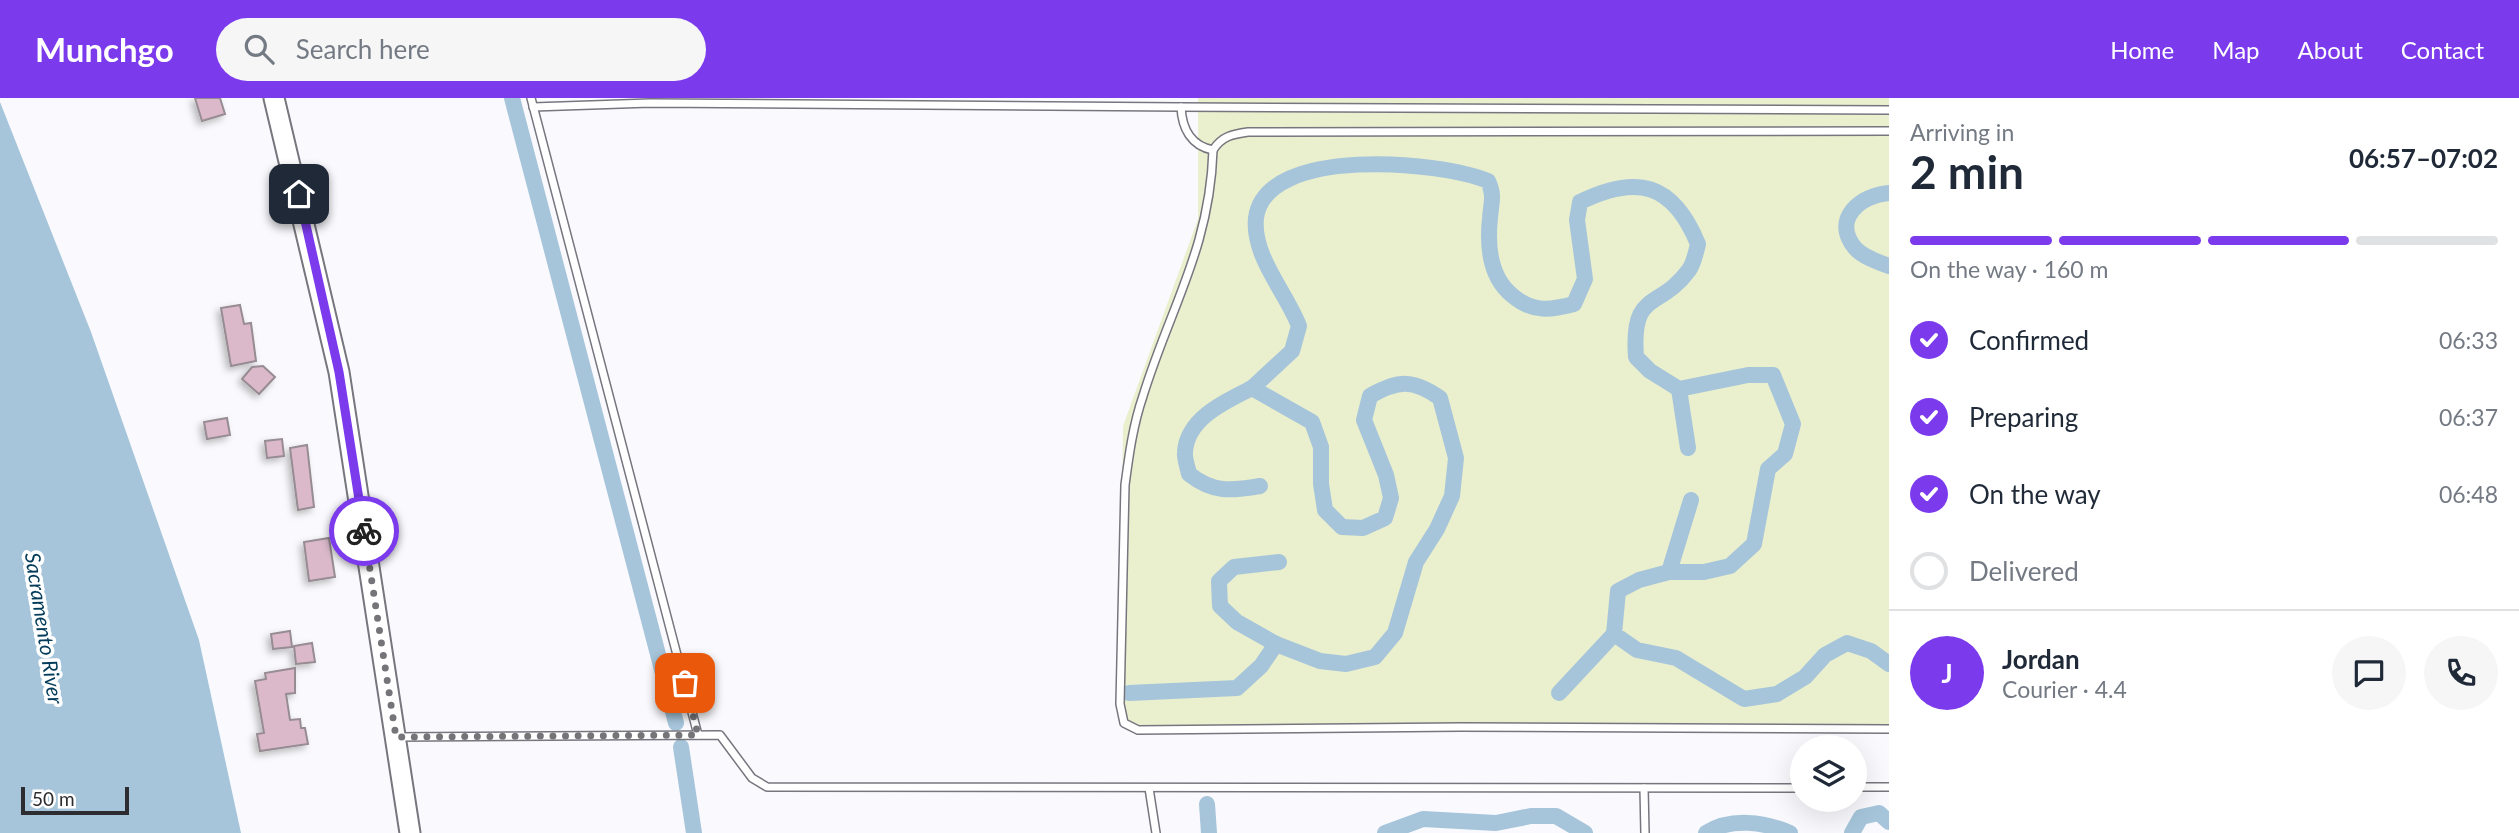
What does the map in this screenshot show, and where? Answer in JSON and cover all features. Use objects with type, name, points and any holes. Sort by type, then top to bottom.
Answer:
[{"type":"main road","points":[[274,98],[339,372],[410,833]]},
{"type":"lane","points":[[531,98],[698,735]]},
{"type":"lane","points":[[533,107],[650,103],[1889,110]]},
{"type":"lane","points":[[1181,107],[1181,122],[1187,134],[1202,148],[1213,150]]},
{"type":"lane","points":[[1889,131],[1248,132],[1230,135],[1218,141],[1213,150],[1205,224],[1198,250],[1143,395],[1128,460],[1125,485],[1120,704],[1124,723],[1138,730],[1461,727],[1889,729]]},
{"type":"lane","points":[[396,737],[720,735],[752,778],[767,787],[1790,788]]},
{"type":"lane","points":[[1867,788],[1889,787]]},
{"type":"lane","points":[[1149,788],[1156,833]]},
{"type":"lane","points":[[1644,788],[1645,833]]},
{"type":"green space","points":[[1198,98],[1889,98],[1889,733],[1732,727],[1705,733],[1119,726],[1123,426],[1198,219]]},
{"type":"water","name":"Sacramento River","points":[[0,102],[91,332],[199,640],[241,833],[0,833]]},
{"type":"building","points":[[195,98],[220,98],[225,114],[202,121]]},
{"type":"building","points":[[240,305],[244,324],[251,323],[256,361],[231,366],[221,308]]},
{"type":"building","points":[[263,366],[275,377],[259,394],[242,379],[252,367]]},
{"type":"building","points":[[227,418],[230,435],[207,439],[204,422]]},
{"type":"building","points":[[282,439],[284,456],[267,458],[265,441]]},
{"type":"building","points":[[307,445],[314,507],[298,510],[290,448]]},
{"type":"building","points":[[329,538],[335,577],[309,581],[304,542]]},
{"type":"building","points":[[290,631],[292,647],[273,649],[271,634]]},
{"type":"building","points":[[312,643],[315,662],[296,664],[294,646]]},
{"type":"building","points":[[295,668],[295,693],[286,694],[290,720],[300,719],[308,744],[260,751],[257,734],[264,733],[255,681],[266,679],[265,673]]},
{"type":"waterway","points":[[512,98],[676,723]]},
{"type":"waterway","points":[[1129,693],[1237,688],[1261,666],[1276,644],[1320,661],[1346,664],[1375,657],[1395,633],[1416,562],[1437,529],[1452,496],[1456,458],[1440,398],[1422,387],[1405,384],[1389,387],[1370,396],[1364,420],[1386,475],[1391,498],[1385,518],[1363,528],[1342,527],[1325,510],[1321,484],[1321,447],[1312,422],[1252,388],[1292,351],[1299,326],[1264,260],[1256,232],[1256,218],[1267,195],[1289,179],[1321,169],[1358,165],[1433,168],[1488,181],[1492,195],[1490,250],[1495,271],[1505,289],[1513,296],[1542,309],[1574,304],[1585,279],[1577,220],[1580,202],[1600,193],[1636,187],[1665,197],[1677,208],[1698,244],[1696,254],[1691,267],[1678,283],[1643,310],[1638,320],[1636,357],[1650,371],[1679,389],[1748,375],[1773,375],[1793,424],[1785,454],[1768,469],[1754,544],[1730,566],[1704,572],[1669,572],[1639,580],[1618,591],[1614,634],[1637,650],[1676,658],[1744,699],[1777,694],[1805,677],[1825,655],[1847,643],[1871,651],[1889,664]]},
{"type":"waterway","points":[[1889,193],[1868,198],[1852,210],[1846,227],[1848,237],[1858,251],[1889,266]]},
{"type":"waterway","points":[[1252,388],[1220,405],[1200,420],[1187,440],[1185,457],[1189,474],[1206,485],[1223,489],[1260,486]]},
{"type":"waterway","points":[[1679,389],[1688,448]]},
{"type":"waterway","points":[[1669,572],[1691,500]]},
{"type":"waterway","points":[[1276,644],[1237,622],[1220,606],[1219,581],[1234,567],[1279,562]]},
{"type":"waterway","points":[[1559,693],[1614,634]]},
{"type":"waterway","points":[[681,747],[694,833]]},
{"type":"waterway","points":[[1207,804],[1209,833]]},
{"type":"waterway","points":[[1852,833],[1861,817],[1879,813],[1889,822]]},
{"type":"waterway","points":[[1385,833],[1423,819],[1496,823],[1531,816],[1556,816],[1585,833]]},
{"type":"waterway","points":[[1706,833],[1737,823],[1770,826],[1790,833]]},
{"type":"way so far","points":[[364,531],[396,737],[698,735],[685,683]]},
{"type":"route","points":[[299,194],[339,372],[364,531]]}]
